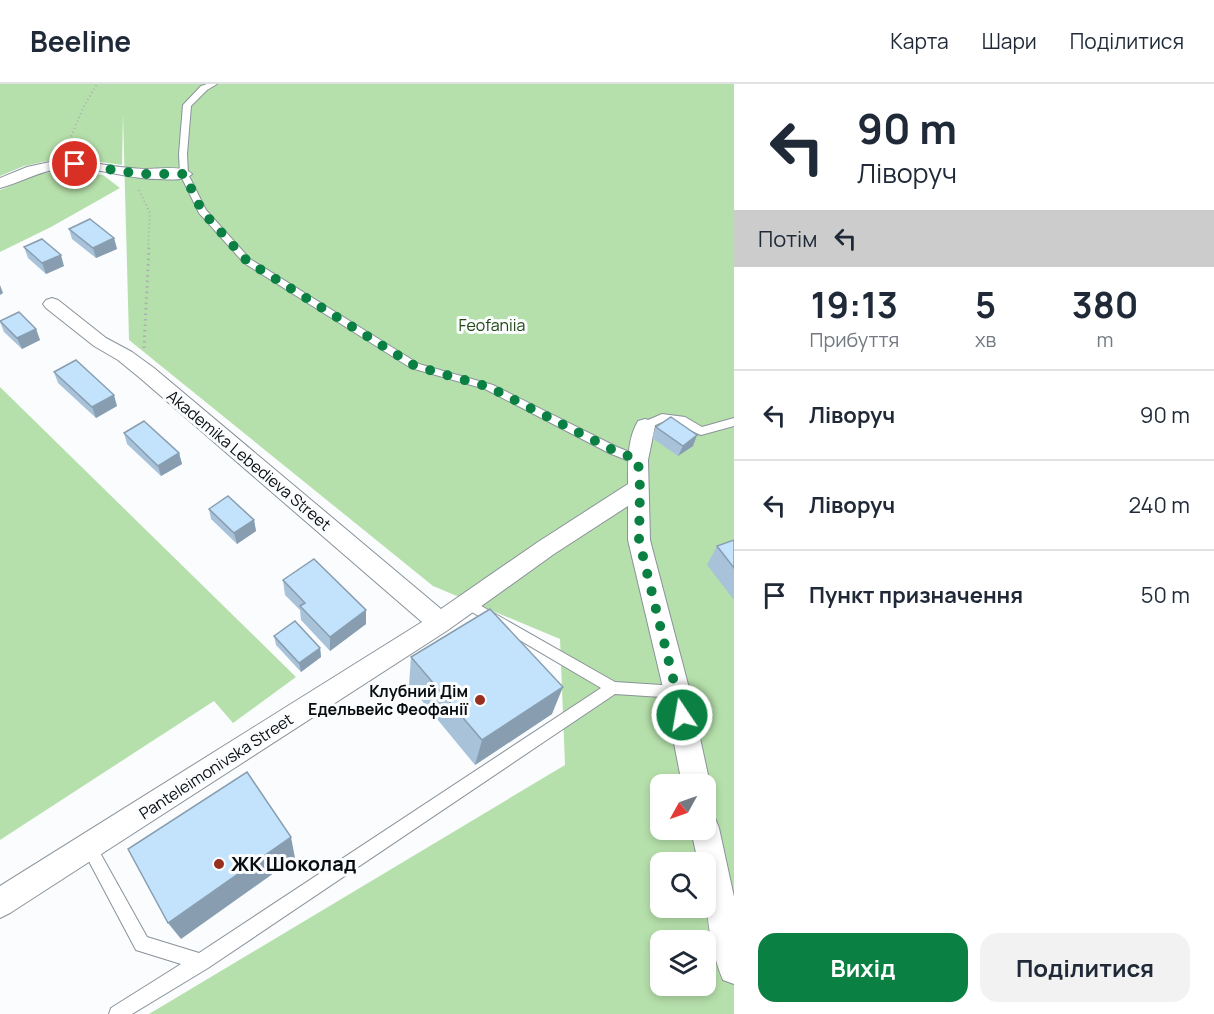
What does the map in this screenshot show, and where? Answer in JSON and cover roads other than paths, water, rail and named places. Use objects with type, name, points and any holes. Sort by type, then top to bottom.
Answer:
[{"type":"street","points":[[0,183],[32,170],[59,164],[75,164],[139,174],[184,174]]},
{"type":"street","name":"Akademika Lebedieva Street","points":[[52,304],[100,342],[125,356],[147,373],[440,623]]},
{"type":"street","points":[[645,426],[638,460],[639,540],[677,692],[694,774]]},
{"type":"street","name":"Panteleimonivska Street","points":[[0,903],[440,623],[546,548],[640,488]]},
{"type":"street","points":[[707,840],[734,969]]},
{"type":"lane","points":[[213,84],[204,88],[187,105],[183,154],[184,174],[202,211],[247,261],[415,366],[489,387],[613,450],[638,460]]},
{"type":"lane","points":[[645,426],[662,418],[681,420],[701,431],[734,422]]},
{"type":"lane","points":[[469,604],[613,688],[677,692]]},
{"type":"lane","points":[[117,1014],[202,962],[510,753],[613,688]]},
{"type":"lane","points":[[89,846],[142,944],[202,962]]},
{"type":"place","name":"Клубний Дім Едельвейс Феофанії","points":[[480,700]]},
{"type":"place","name":"ЖК Шоколад","points":[[219,864]]},
{"type":"park label","name":"Feofaniia","points":[[492,325]]}]
